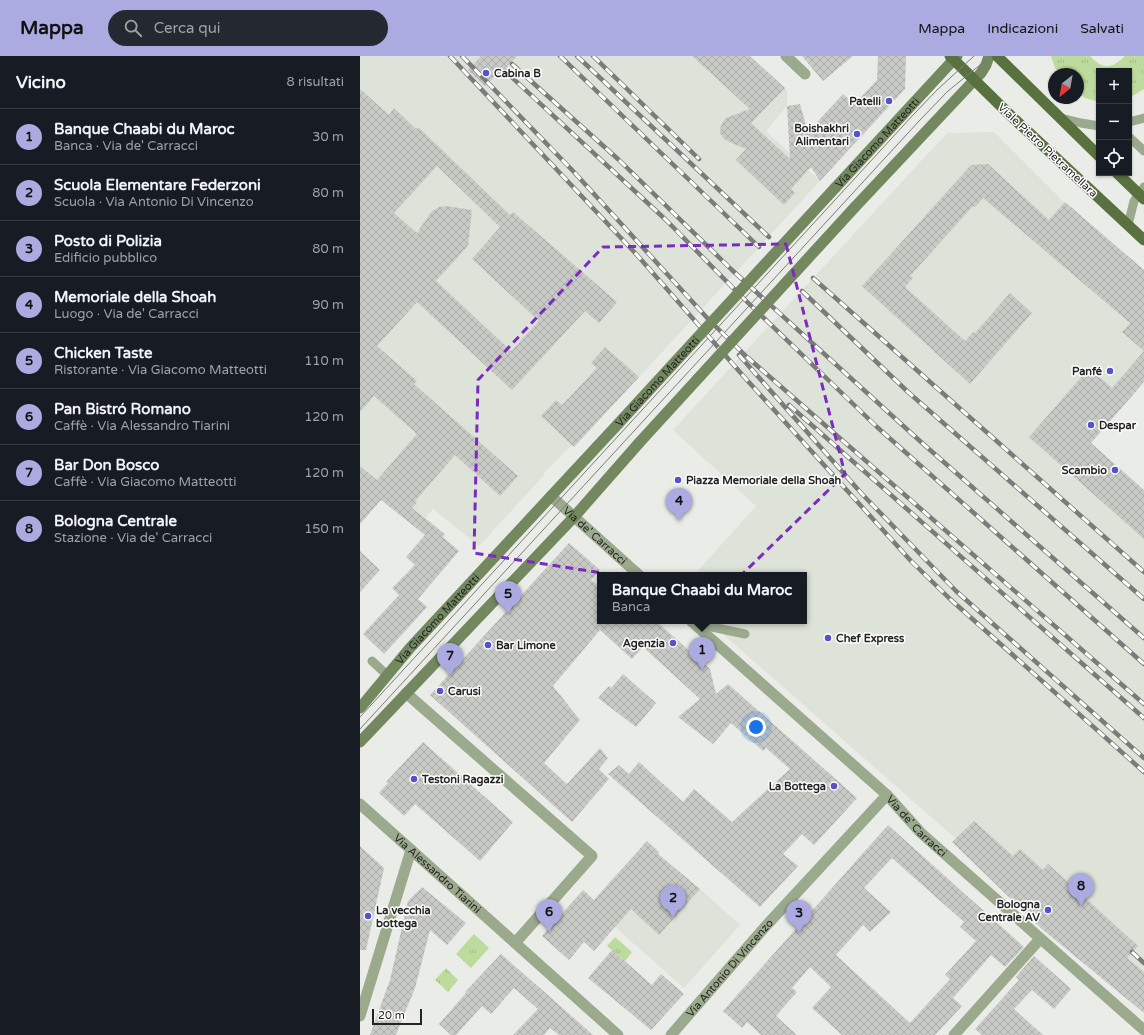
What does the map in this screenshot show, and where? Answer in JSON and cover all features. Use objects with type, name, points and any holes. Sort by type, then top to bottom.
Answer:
[{"type":"main road","points":[[360,742],[574,517],[639,443],[855,207],[974,81],[984,70],[989,56]]},
{"type":"main road","points":[[997,56],[1096,153]]},
{"type":"main road","name":"Viale Pietro Pietramellara","points":[[953,57],[974,81],[1144,240]]},
{"type":"main road","name":"Via Giacomo Matteotti","points":[[360,708],[410,648],[835,188],[953,57]]},
{"type":"main road","points":[[1121,176],[1142,193]]},
{"type":"street","points":[[786,56],[805,74]]},
{"type":"street","name":"Via de' Carracci","points":[[551,496],[636,572]]},
{"type":"street","name":"Via de' Carracci","points":[[694,624],[887,795],[921,833],[1144,1030]]},
{"type":"street","points":[[406,693],[592,856],[514,943]]},
{"type":"street","name":"Via Antonio Di Vincenzo","points":[[671,1035],[764,928],[887,795]]},
{"type":"street","name":"Via Alessandro Tiarini","points":[[360,804],[618,1035]]},
{"type":"street","points":[[360,1016],[411,850]]},
{"type":"street","points":[[954,1035],[1040,939]]},
{"type":"lane","points":[[1060,118],[1081,124],[1096,126]]},
{"type":"lane","points":[[1132,121],[1144,118]]},
{"type":"lane","points":[[1132,140],[1144,151]]},
{"type":"lane","points":[[1128,225],[1131,210],[1142,193]]},
{"type":"lane","points":[[701,624],[744,634]]},
{"type":"lane","points":[[372,661],[387,675]]},
{"type":"highlighted area","points":[[786,244],[845,474],[724,592],[474,553],[478,380],[603,247]]},
{"type":"shaded area","points":[[360,56],[750,56],[787,90],[787,106],[766,131],[820,181],[639,377],[544,473],[545,474],[479,546],[433,509],[425,518],[360,466]]},
{"type":"shaded area","points":[[994,132],[1063,201],[1144,271],[1144,357],[1058,456],[1144,531],[1144,1004],[711,624],[807,624],[807,572],[697,572],[756,506],[673,430],[947,133]]},
{"type":"shaded area","points":[[647,841],[659,852],[658,854],[740,925],[684,988],[615,927],[594,900]]},
{"type":"green space","points":[[1051,56],[1090,56],[1099,64],[1108,66],[1116,63],[1125,56],[1144,56],[1144,89],[1132,96],[1132,68],[1096,68],[1096,101],[1084,97],[1084,68],[1055,68]]},
{"type":"green space","points":[[474,934],[489,948],[471,968],[456,954]]},
{"type":"green space","points":[[615,937],[632,952],[625,961],[607,946]]},
{"type":"green space","points":[[446,968],[458,980],[448,992],[435,980]]},
{"type":"building","name":"Cabina B","points":[[481,56],[517,56],[498,77],[496,75],[485,86],[468,70]]},
{"type":"building","points":[[692,56],[750,56],[785,88],[751,123],[790,159],[787,106],[800,104],[808,132],[843,94],[853,103],[858,97],[859,99],[877,80],[878,56],[906,56],[905,89],[820,181],[811,167],[791,189],[795,193],[784,205],[736,160],[746,149],[725,140],[720,133],[721,125],[726,118],[750,109]]},
{"type":"building","points":[[802,56],[853,56],[823,81]]},
{"type":"building","points":[[360,89],[389,115],[394,108],[416,129],[418,127],[510,215],[513,212],[617,302],[599,323],[585,311],[512,390],[417,302],[377,346],[417,381],[414,384],[518,476],[500,496],[455,455],[415,501],[417,502],[412,508],[445,534],[443,537],[459,551],[418,599],[427,607],[384,654],[363,634],[399,595],[392,588],[415,565],[406,557],[425,535],[381,500],[360,524],[360,466],[377,480],[417,434],[374,396],[360,412]],"holes":[[[437,166],[500,227],[472,259],[539,321],[511,351],[436,281],[468,246],[472,210],[446,206],[439,207],[431,212],[417,233],[394,213]]]},
{"type":"building","points":[[988,164],[1049,220],[1065,202],[1144,270],[1144,351],[1122,332],[1130,323],[983,198],[975,207],[973,206],[910,276],[913,278],[905,287],[965,341],[973,332],[975,333],[1010,293],[1032,313],[970,384],[862,286],[971,165]]},
{"type":"building","points":[[605,347],[639,377],[574,447],[541,416],[556,400],[562,405],[597,368],[591,363]]},
{"type":"building","points":[[1144,351],[1144,382],[1091,443],[1144,490],[1144,539],[1029,437],[1089,368],[1112,388]]},
{"type":"building","points":[[569,543],[600,570],[591,580],[597,585],[597,624],[659,624],[710,669],[716,694],[728,684],[857,798],[814,845],[802,834],[783,854],[798,866],[760,907],[608,774],[619,765],[629,774],[639,762],[683,802],[694,789],[732,822],[790,769],[766,748],[763,751],[731,723],[713,744],[678,717],[700,699],[643,647],[632,659],[600,630],[553,686],[580,720],[544,763],[567,784],[600,748],[608,758],[599,769],[609,779],[572,822],[430,695]]},
{"type":"building","points":[[360,551],[380,570],[360,592]]},
{"type":"building","points":[[623,674],[656,703],[636,727],[598,698],[609,686],[611,688]]},
{"type":"building","points":[[423,742],[513,822],[480,861],[415,804],[404,816],[379,793],[388,783],[386,782]]},
{"type":"building","name":"Bologna Centrale AV","points":[[974,821],[1013,856],[1020,849],[1043,870],[1048,864],[1138,946],[1127,958],[1144,972],[1144,1013],[1042,929],[952,842]]},
{"type":"building","points":[[888,825],[1024,947],[1005,967],[991,955],[953,998],[962,1006],[935,1035],[842,1035],[812,1008],[831,987],[810,967],[792,988],[797,992],[776,1016],[797,1035],[761,1035],[747,1022],[742,1028],[723,1011]],"holes":[[[892,858],[964,922],[960,927],[976,941],[945,975],[950,979],[910,1023],[836,955],[863,925],[870,932],[891,912],[864,888]]]},
{"type":"building","points":[[647,841],[659,852],[658,854],[700,889],[659,935],[631,909],[594,951],[584,942],[569,960],[542,936],[583,890],[594,900]]},
{"type":"building","points":[[360,846],[384,868],[366,950],[360,950]]},
{"type":"building","points":[[422,887],[466,923],[447,945],[430,930],[415,988],[396,1035],[370,1035],[390,980],[408,901]]},
{"type":"building","points":[[612,950],[652,985],[661,974],[684,994],[651,1030],[588,978]]},
{"type":"building","points":[[501,954],[593,1035],[559,1035],[550,1028],[544,1035],[513,1035],[538,1009],[514,988],[491,1014],[482,1006],[456,1035],[451,1035],[439,1024],[466,993],[465,992]]},
{"type":"building","points":[[1034,956],[1071,989],[1054,1009],[1032,990],[1014,1009],[1043,1035],[982,1035],[975,1029],[1019,980],[1016,977]]},
{"type":"tram line","points":[[360,717],[914,114],[937,90],[974,56]]},
{"type":"tram line","points":[[360,729],[920,120],[948,91],[991,56]]},
{"type":"railway","points":[[450,56],[637,255],[746,379],[911,561],[950,599],[1144,772]]},
{"type":"railway","points":[[462,56],[573,171],[710,321],[747,357],[1144,704]]},
{"type":"railway","points":[[560,56],[759,247]]},
{"type":"railway","points":[[577,56],[769,237]]},
{"type":"railway","points":[[593,56],[699,159]]},
{"type":"railway","points":[[512,64],[619,160],[732,270],[921,442],[1144,638]]},
{"type":"railway","points":[[505,71],[666,220],[740,295],[877,427],[1144,664]]},
{"type":"railway","points":[[813,278],[1144,572]]},
{"type":"railway","points":[[802,291],[908,392],[1144,599]]},
{"type":"railway","points":[[739,355],[862,494],[956,591],[1144,758]]},
{"type":"railway","points":[[789,405],[1144,718]]},
{"type":"railway","points":[[1132,952],[1144,963]]},
{"type":"place","name":"Cabina B","points":[[486,73]]},
{"type":"place","name":"Patelli","points":[[889,101]]},
{"type":"place","name":"Boishakhri Alimentari","points":[[857,134]]},
{"type":"place","name":"Panfé","points":[[1110,371]]},
{"type":"place","name":"Despar","points":[[1091,425]]},
{"type":"place","name":"Scambio","points":[[1115,470]]},
{"type":"place","name":"Piazza Memoriale della Shoah","points":[[678,480]]},
{"type":"place","name":"Memoriale della Shoah","points":[[679,521]]},
{"type":"place","name":"Chicken Taste","points":[[508,614]]},
{"type":"place","name":"Chef Express","points":[[828,638]]},
{"type":"place","name":"Agenzia","points":[[673,643]]},
{"type":"place","name":"Bar Limone","points":[[488,645]]},
{"type":"place","name":"Banque Chaabi du Maroc","points":[[702,670]]},
{"type":"place","name":"Bar Don Bosco","points":[[450,676]]},
{"type":"place","name":"Carusi","points":[[440,691]]},
{"type":"place","name":"Testoni Ragazzi","points":[[414,779]]},
{"type":"place","name":"La Bottega","points":[[834,786]]},
{"type":"place","name":"Bologna Centrale","points":[[1081,906]]},
{"type":"place","name":"Bologna Centrale AV","points":[[1048,910]]},
{"type":"place","name":"La vecchia bottega","points":[[368,916]]},
{"type":"place","name":"Scuola Elementare Federzoni","points":[[673,918]]},
{"type":"place","name":"Pan Bistró Romano","points":[[549,932]]},
{"type":"place","name":"Posto di Polizia","points":[[799,933]]}]
